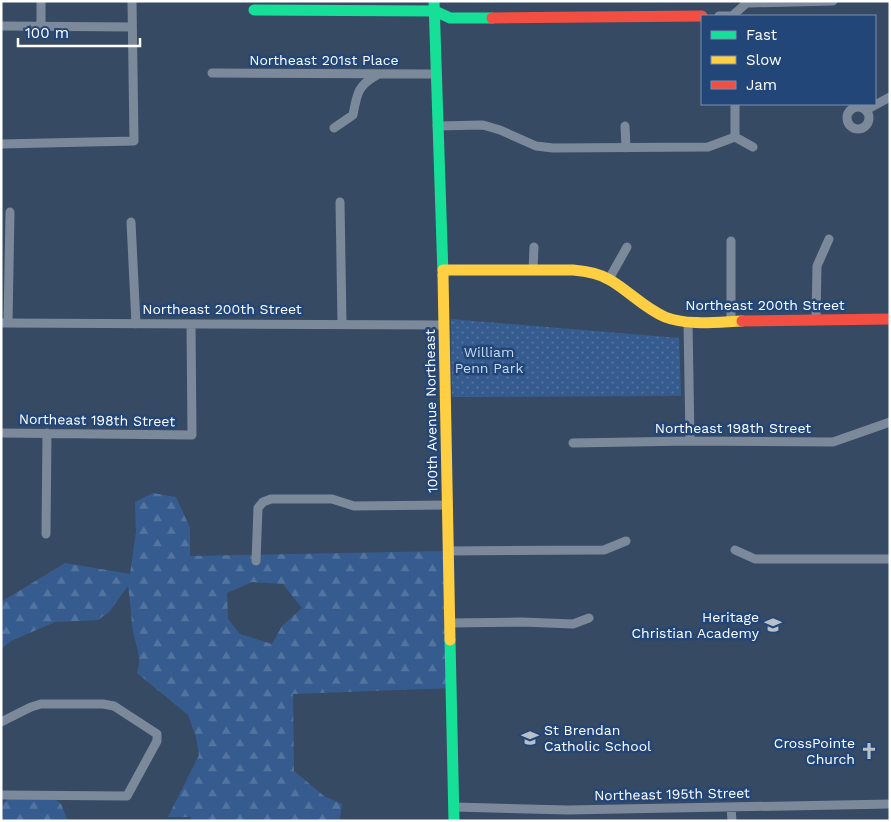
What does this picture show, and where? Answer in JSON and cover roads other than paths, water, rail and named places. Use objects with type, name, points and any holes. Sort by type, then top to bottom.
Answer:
[{"type":"street","points":[[40,1],[41,27]]},
{"type":"street","points":[[1,144],[134,141],[132,1]]},
{"type":"street","points":[[733,15],[748,2],[833,1]]},
{"type":"street","points":[[254,10],[434,6],[450,18],[701,16]]},
{"type":"street","name":"100th Avenue Northeast","points":[[434,6],[443,270],[454,821]]},
{"type":"street","points":[[1,26],[132,27]]},
{"type":"street","name":"Northeast 201st Place","points":[[212,73],[436,74]]},
{"type":"street","points":[[334,128],[353,115],[358,91],[365,82],[380,74]]},
{"type":"street","points":[[876,105],[890,97]]},
{"type":"street","points":[[734,105],[735,137]]},
{"type":"street","points":[[866,110],[875,105]]},
{"type":"street","points":[[437,126],[483,125],[500,130],[536,146],[553,148],[708,147],[735,137],[753,147]]},
{"type":"street","points":[[625,126],[626,148]]},
{"type":"street","points":[[340,202],[342,324]]},
{"type":"street","points":[[5,323],[10,212]]},
{"type":"street","points":[[131,222],[136,324]]},
{"type":"street","points":[[816,320],[817,266],[828,239]]},
{"type":"street","points":[[731,241],[731,320]]},
{"type":"street","points":[[533,270],[534,247]]},
{"type":"street","points":[[608,279],[627,247]]},
{"type":"street","name":"Northeast 200th Street","points":[[443,270],[573,270],[590,272],[608,279],[639,302],[665,317],[688,322],[890,319]]},
{"type":"street","points":[[688,322],[690,440]]},
{"type":"street","name":"Northeast 200th Street","points":[[5,323],[444,325]]},
{"type":"street","name":"Northeast 198th Street","points":[[1,433],[192,435],[191,324]]},
{"type":"street","name":"Northeast 198th Street","points":[[573,443],[690,440],[833,442],[890,422]]},
{"type":"street","points":[[46,534],[47,433]]},
{"type":"street","points":[[256,561],[258,508],[263,502],[271,499],[332,499],[354,506],[447,505]]},
{"type":"street","points":[[448,551],[604,550],[626,541]]},
{"type":"street","points":[[735,550],[756,559],[890,559]]},
{"type":"street","points":[[450,623],[522,622],[573,624],[589,618]]},
{"type":"street","points":[[1,722],[31,706],[41,704],[103,704],[114,706],[157,734],[157,741],[127,796],[1,795]]},
{"type":"street","name":"Northeast 195th Street","points":[[454,807],[568,810],[890,804]]},
{"type":"street","points":[[731,807],[732,821]]},
{"type":"place","name":"Heritage Christian Academy","points":[[773,625]]},
{"type":"place","name":"St Brendan Catholic School","points":[[530,738]]},
{"type":"place","name":"CrossPointe Church","points":[[869,751]]},
{"type":"park label","name":"William Penn Park","points":[[489,360]]}]
